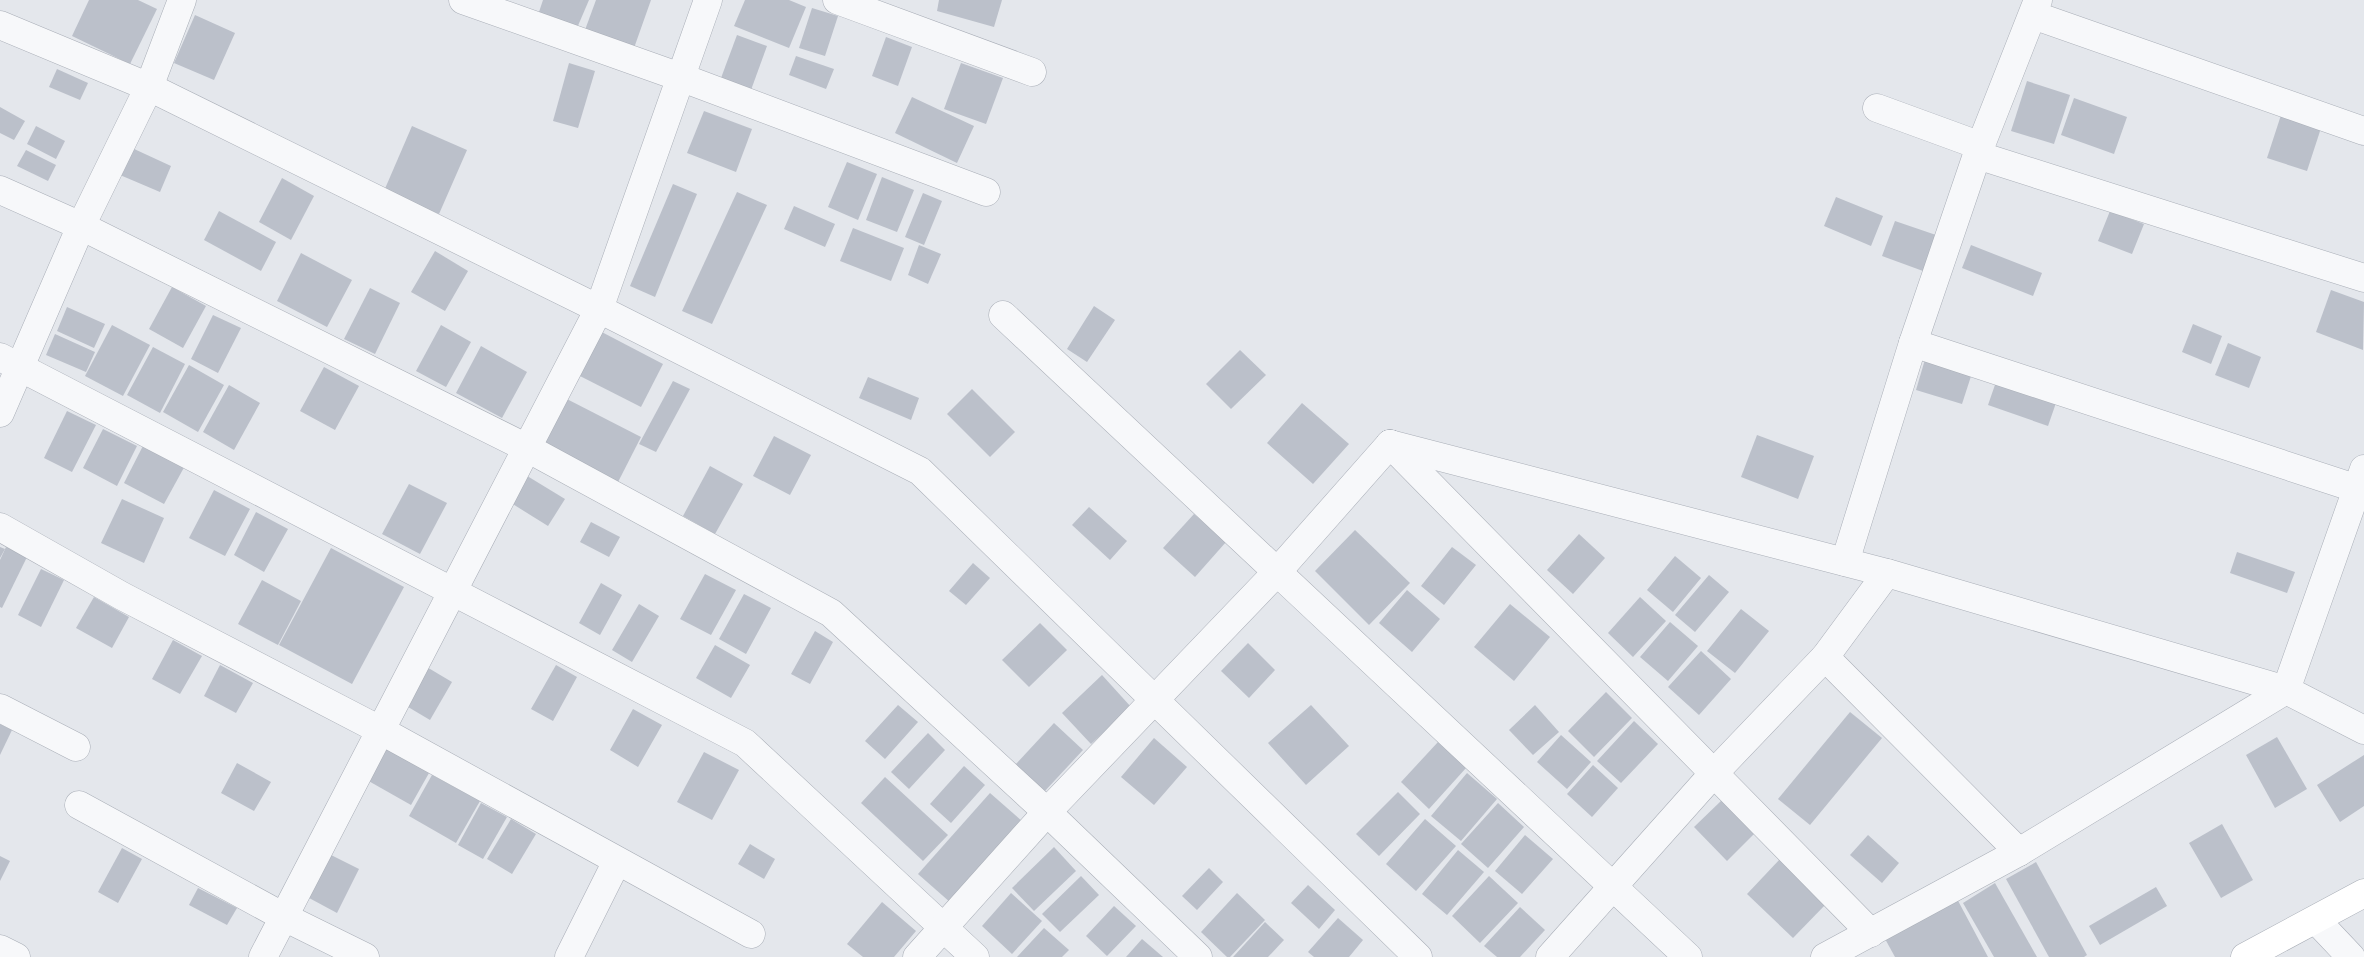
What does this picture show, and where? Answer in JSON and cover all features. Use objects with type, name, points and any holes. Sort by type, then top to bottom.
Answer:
[{"type":"street","points":[[0,413],[10,362],[81,226],[148,87],[182,0]]},
{"type":"street","points":[[463,0],[680,77],[986,192]]},
{"type":"street","points":[[262,957],[599,309],[708,0]]},
{"type":"street","points":[[837,0],[1032,72]]},
{"type":"street","points":[[1845,562],[1913,343],[1979,150],[2033,5],[2364,131]]},
{"type":"street","points":[[0,24],[148,87],[599,309],[920,471],[1418,957]]},
{"type":"street","points":[[1877,108],[1979,150],[2364,278]]},
{"type":"street","points":[[0,190],[81,226],[527,448],[831,613],[1047,812],[1198,957]]},
{"type":"street","points":[[1003,315],[1688,957]]},
{"type":"street","points":[[1825,957],[2019,852],[2286,690],[2362,482],[1913,343]]},
{"type":"street","points":[[10,362],[745,743],[945,927],[975,957]]},
{"type":"street","points":[[917,957],[1047,812],[1277,572],[1390,444]]},
{"type":"street","points":[[1390,444],[1887,573],[2286,690],[2364,730]]},
{"type":"street","points":[[1390,444],[1871,933]]},
{"type":"street","points":[[0,526],[122,596],[380,730],[751,934]]},
{"type":"street","points":[[1550,957],[1714,773],[1825,657],[1887,573]]},
{"type":"street","points":[[1825,657],[2019,852]]},
{"type":"street","points":[[0,708],[76,747]]},
{"type":"street","points":[[79,805],[284,916],[365,957]]},
{"type":"street","points":[[569,957],[617,861]]},
{"type":"street","points":[[2245,957],[2364,893]]},
{"type":"street","points":[[2316,920],[2351,957]]},
{"type":"street","points":[[0,949],[16,957]]},
{"type":"building","points":[[89,0],[138,0],[157,9],[130,64],[72,36]]},
{"type":"building","points":[[543,0],[589,0],[577,28],[539,12]]},
{"type":"building","points":[[596,0],[651,0],[634,48],[585,30]]},
{"type":"building","points":[[745,0],[789,0],[806,7],[789,48],[734,26]]},
{"type":"building","points":[[939,0],[1002,0],[994,27],[937,11]]},
{"type":"building","points":[[812,8],[838,16],[825,56],[799,48]]},
{"type":"building","points":[[195,15],[235,33],[214,80],[174,63]]},
{"type":"building","points":[[737,35],[767,46],[751,90],[721,78]]},
{"type":"building","points":[[886,37],[912,47],[898,86],[872,76]]},
{"type":"building","points":[[796,56],[834,69],[826,89],[789,75]]},
{"type":"building","points":[[569,63],[595,71],[578,128],[553,121]]},
{"type":"building","points":[[961,63],[1003,78],[986,124],[944,109]]},
{"type":"building","points":[[57,69],[88,83],[80,100],[49,87]]},
{"type":"building","points":[[2027,81],[2070,95],[2054,144],[2011,131]]},
{"type":"building","points":[[912,97],[974,126],[957,163],[895,133]]},
{"type":"building","points":[[2074,98],[2127,117],[2114,154],[2061,135]]},
{"type":"building","points":[[0,107],[25,121],[14,140],[0,133]]},
{"type":"building","points":[[704,111],[752,129],[736,172],[687,153]]},
{"type":"building","points":[[2282,112],[2322,125],[2307,171],[2267,158]]},
{"type":"building","points":[[36,126],[65,141],[56,159],[27,144]]},
{"type":"building","points":[[412,126],[467,150],[439,214],[384,191]]},
{"type":"building","points":[[132,148],[171,166],[160,192],[120,175]]},
{"type":"building","points":[[26,150],[56,165],[48,181],[17,166]]},
{"type":"building","points":[[847,162],[877,174],[858,220],[828,207]]},
{"type":"building","points":[[882,177],[914,190],[897,232],[866,220]]},
{"type":"building","points":[[282,178],[314,196],[291,240],[259,222]]},
{"type":"building","points":[[673,184],[697,194],[655,297],[630,286]]},
{"type":"building","points":[[737,192],[767,205],[712,324],[682,311]]},
{"type":"building","points":[[923,193],[942,201],[924,245],[905,237]]},
{"type":"building","points":[[1836,197],[1883,216],[1871,246],[1824,226]]},
{"type":"building","points":[[794,206],[835,224],[825,247],[784,229]]},
{"type":"building","points":[[219,211],[276,242],[261,271],[204,240]]},
{"type":"building","points":[[2110,211],[2144,224],[2132,254],[2098,241]]},
{"type":"building","points":[[1895,221],[1936,235],[1923,271],[1882,256]]},
{"type":"building","points":[[853,228],[904,248],[891,281],[840,261]]},
{"type":"building","points":[[919,245],[941,254],[928,284],[908,275]]},
{"type":"building","points":[[1971,245],[2042,273],[2033,296],[1962,268]]},
{"type":"building","points":[[435,251],[468,271],[445,311],[411,292]]},
{"type":"building","points":[[301,253],[352,280],[327,327],[277,301]]},
{"type":"building","points":[[172,287],[206,306],[183,348],[149,329]]},
{"type":"building","points":[[370,288],[400,303],[375,354],[344,339]]},
{"type":"building","points":[[2331,290],[2364,302],[2363,350],[2316,332]]},
{"type":"building","points":[[1094,306],[1115,320],[1087,362],[1067,349]]},
{"type":"building","points":[[67,307],[105,324],[94,348],[57,331]]},
{"type":"building","points":[[213,315],[241,328],[218,373],[191,359]]},
{"type":"building","points":[[2193,324],[2222,336],[2211,364],[2182,352]]},
{"type":"building","points":[[112,325],[150,345],[123,396],[85,376]]},
{"type":"building","points":[[441,325],[471,342],[446,387],[416,371]]},
{"type":"building","points":[[596,329],[663,364],[641,407],[574,373]]},
{"type":"building","points":[[55,334],[95,352],[86,372],[46,355]]},
{"type":"building","points":[[2228,343],[2261,357],[2249,388],[2215,375]]},
{"type":"building","points":[[481,346],[527,372],[502,418],[456,393]]},
{"type":"building","points":[[153,347],[185,364],[160,413],[127,395]]},
{"type":"building","points":[[1240,350],[1266,375],[1231,409],[1206,384]]},
{"type":"building","points":[[1926,356],[1973,370],[1962,404],[1916,390]]},
{"type":"building","points":[[189,365],[224,385],[198,432],[163,412]]},
{"type":"building","points":[[324,367],[359,386],[335,430],[300,411]]},
{"type":"building","points":[[868,377],[919,398],[911,420],[859,398]]},
{"type":"building","points":[[1997,379],[2057,400],[2048,426],[1988,405]]},
{"type":"building","points":[[673,381],[690,389],[656,452],[639,444]]},
{"type":"building","points":[[229,385],[260,403],[234,450],[203,432]]},
{"type":"building","points":[[972,389],[1015,432],[990,457],[947,414]]},
{"type":"building","points":[[561,396],[641,437],[616,486],[536,444]]},
{"type":"building","points":[[1302,403],[1349,444],[1313,484],[1267,443]]},
{"type":"building","points":[[67,411],[96,425],[72,472],[44,458]]},
{"type":"building","points":[[103,429],[137,446],[117,486],[83,468]]},
{"type":"building","points":[[1757,435],[1814,456],[1798,499],[1741,477]]},
{"type":"building","points":[[774,436],[811,455],[790,495],[753,476]]},
{"type":"building","points":[[146,440],[187,462],[164,504],[124,483]]},
{"type":"building","points":[[710,466],[743,484],[715,534],[683,516]]},
{"type":"building","points":[[519,471],[565,499],[548,526],[503,498]]},
{"type":"building","points":[[409,484],[447,503],[420,554],[382,534]]},
{"type":"building","points":[[214,490],[250,509],[225,556],[189,538]]},
{"type":"building","points":[[122,499],[164,518],[144,563],[101,543]]},
{"type":"building","points":[[1089,507],[1127,541],[1110,560],[1072,525]]},
{"type":"building","points":[[256,512],[288,529],[264,572],[234,555]]},
{"type":"building","points":[[1194,514],[1226,542],[1195,577],[1163,548]]},
{"type":"building","points":[[591,522],[620,537],[609,557],[580,542]]},
{"type":"building","points":[[1355,530],[1410,583],[1369,625],[1315,571]]},
{"type":"building","points":[[1579,534],[1605,558],[1573,594],[1547,570]]},
{"type":"building","points":[[0,547],[5,549],[0,558]]},
{"type":"building","points":[[6,547],[27,557],[2,608],[0,607],[0,560]]},
{"type":"building","points":[[1452,547],[1476,565],[1444,605],[1421,586]]},
{"type":"building","points":[[331,548],[404,587],[352,684],[279,645]]},
{"type":"building","points":[[2237,552],[2295,572],[2287,593],[2230,573]]},
{"type":"building","points":[[1675,556],[1701,578],[1673,612],[1647,590]]},
{"type":"building","points":[[973,563],[990,578],[966,605],[949,591]]},
{"type":"building","points":[[41,569],[64,580],[41,627],[18,615]]},
{"type":"building","points":[[705,574],[736,590],[711,635],[680,619]]},
{"type":"building","points":[[1709,575],[1729,592],[1695,632],[1675,615]]},
{"type":"building","points":[[262,580],[301,601],[278,645],[238,624]]},
{"type":"building","points":[[601,583],[622,595],[600,635],[579,623]]},
{"type":"building","points":[[1407,590],[1440,619],[1412,652],[1379,623]]},
{"type":"building","points":[[744,594],[771,608],[746,654],[719,639]]},
{"type":"building","points":[[94,597],[129,617],[112,648],[76,628]]},
{"type":"building","points":[[1640,597],[1666,621],[1633,657],[1608,633]]},
{"type":"building","points":[[639,604],[659,616],[632,662],[612,650]]},
{"type":"building","points":[[1510,604],[1550,637],[1514,681],[1474,647]]},
{"type":"building","points":[[1741,609],[1769,631],[1735,673],[1707,651]]},
{"type":"building","points":[[1670,622],[1698,646],[1668,681],[1640,657]]},
{"type":"building","points":[[1040,623],[1067,650],[1029,687],[1002,660]]},
{"type":"building","points":[[815,631],[833,642],[810,684],[791,674]]},
{"type":"building","points":[[173,640],[202,656],[180,694],[152,679]]},
{"type":"building","points":[[1248,643],[1275,670],[1249,698],[1221,671]]},
{"type":"building","points":[[715,645],[750,665],[731,698],[696,678]]},
{"type":"building","points":[[1701,651],[1731,679],[1699,715],[1668,687]]},
{"type":"building","points":[[420,663],[452,682],[430,720],[398,701]]},
{"type":"building","points":[[220,665],[253,683],[236,713],[204,696]]},
{"type":"building","points":[[556,665],[577,677],[553,721],[531,709]]},
{"type":"building","points":[[1102,675],[1131,707],[1091,744],[1062,713]]},
{"type":"building","points":[[1606,692],[1632,718],[1594,757],[1568,731]]},
{"type":"building","points":[[898,705],[918,722],[885,759],[865,741]]},
{"type":"building","points":[[1311,705],[1349,746],[1306,785],[1268,743]]},
{"type":"building","points":[[1535,705],[1559,732],[1533,755],[1509,730]]},
{"type":"building","points":[[633,709],[662,725],[638,767],[610,750]]},
{"type":"building","points":[[1850,712],[1882,738],[1810,825],[1778,799]]},
{"type":"building","points":[[1634,721],[1658,744],[1621,783],[1597,761]]},
{"type":"building","points":[[1054,723],[1083,750],[1044,792],[1015,765]]},
{"type":"building","points":[[0,724],[12,730],[0,755]]},
{"type":"building","points":[[928,733],[945,750],[909,789],[891,772]]},
{"type":"building","points":[[1561,735],[1591,762],[1567,789],[1537,762]]},
{"type":"building","points":[[2277,737],[2307,789],[2275,808],[2246,755]]},
{"type":"building","points":[[1154,738],[1187,767],[1154,805],[1121,777]]},
{"type":"building","points":[[377,742],[429,773],[411,805],[358,775]]},
{"type":"building","points":[[1438,742],[1466,768],[1429,809],[1401,782]]},
{"type":"building","points":[[704,752],[739,770],[712,820],[677,802]]},
{"type":"building","points":[[2364,755],[2364,806],[2340,822],[2317,785]]},
{"type":"building","points":[[237,763],[271,782],[254,811],[221,793]]},
{"type":"building","points":[[1593,765],[1618,788],[1592,817],[1567,794]]},
{"type":"building","points":[[964,766],[985,785],[951,823],[930,804]]},
{"type":"building","points":[[1467,773],[1497,799],[1461,841],[1431,816]]},
{"type":"building","points":[[432,775],[480,801],[456,843],[409,816]]},
{"type":"building","points":[[885,777],[948,835],[923,861],[861,803]]},
{"type":"building","points":[[1398,792],[1420,814],[1379,856],[1356,834]]},
{"type":"building","points":[[990,793],[1023,822],[951,903],[918,874]]},
{"type":"building","points":[[1722,800],[1755,833],[1727,861],[1694,827]]},
{"type":"building","points":[[481,803],[507,817],[483,859],[458,845]]},
{"type":"building","points":[[1498,803],[1524,827],[1488,868],[1461,844]]},
{"type":"building","points":[[511,819],[536,834],[512,874],[487,859]]},
{"type":"building","points":[[1425,819],[1456,846],[1416,891],[1386,864]]},
{"type":"building","points":[[2222,824],[2253,880],[2221,898],[2189,843]]},
{"type":"building","points":[[1525,835],[1553,859],[1522,894],[1495,871]]},
{"type":"building","points":[[1868,835],[1899,863],[1882,883],[1850,855]]},
{"type":"building","points":[[750,844],[775,859],[764,879],[738,864]]},
{"type":"building","points":[[1054,847],[1076,871],[1034,911],[1012,888]]},
{"type":"building","points":[[122,848],[142,859],[118,903],[98,892]]},
{"type":"building","points":[[319,849],[359,869],[337,913],[298,892]]},
{"type":"building","points":[[1458,850],[1484,872],[1447,915],[1422,894]]},
{"type":"building","points":[[0,856],[10,861],[0,881]]},
{"type":"building","points":[[1780,859],[1827,903],[1793,938],[1747,894]]},
{"type":"building","points":[[2036,862],[2087,955],[2084,957],[2049,957],[2006,879]]},
{"type":"building","points":[[1209,868],[1223,882],[1197,910],[1182,896]]},
{"type":"building","points":[[1081,876],[1099,895],[1060,932],[1042,914]]},
{"type":"building","points":[[1489,876],[1518,903],[1480,943],[1452,916]]},
{"type":"building","points":[[1995,883],[2037,957],[1994,957],[1963,903]]},
{"type":"building","points":[[1308,885],[1335,910],[1319,929],[1291,903]]},
{"type":"building","points":[[2156,887],[2167,906],[2100,945],[2089,926]]},
{"type":"building","points":[[198,888],[237,908],[227,925],[189,905]]},
{"type":"building","points":[[1011,893],[1042,921],[1012,954],[982,926]]},
{"type":"building","points":[[1237,893],[1265,920],[1230,957],[1227,957],[1201,932]]},
{"type":"building","points":[[1956,897],[1988,957],[1895,957],[1884,937]]},
{"type":"building","points":[[882,902],[916,931],[894,957],[863,957],[847,944]]},
{"type":"building","points":[[1114,906],[1136,926],[1107,956],[1086,936]]},
{"type":"building","points":[[1520,907],[1545,930],[1520,957],[1497,957],[1484,946]]},
{"type":"building","points":[[1338,918],[1363,940],[1349,957],[1314,957],[1308,952]]},
{"type":"building","points":[[1265,922],[1284,940],[1268,957],[1233,957]]},
{"type":"building","points":[[1044,928],[1069,950],[1062,957],[1017,957]]},
{"type":"building","points":[[1142,939],[1163,957],[1126,957]]}]
